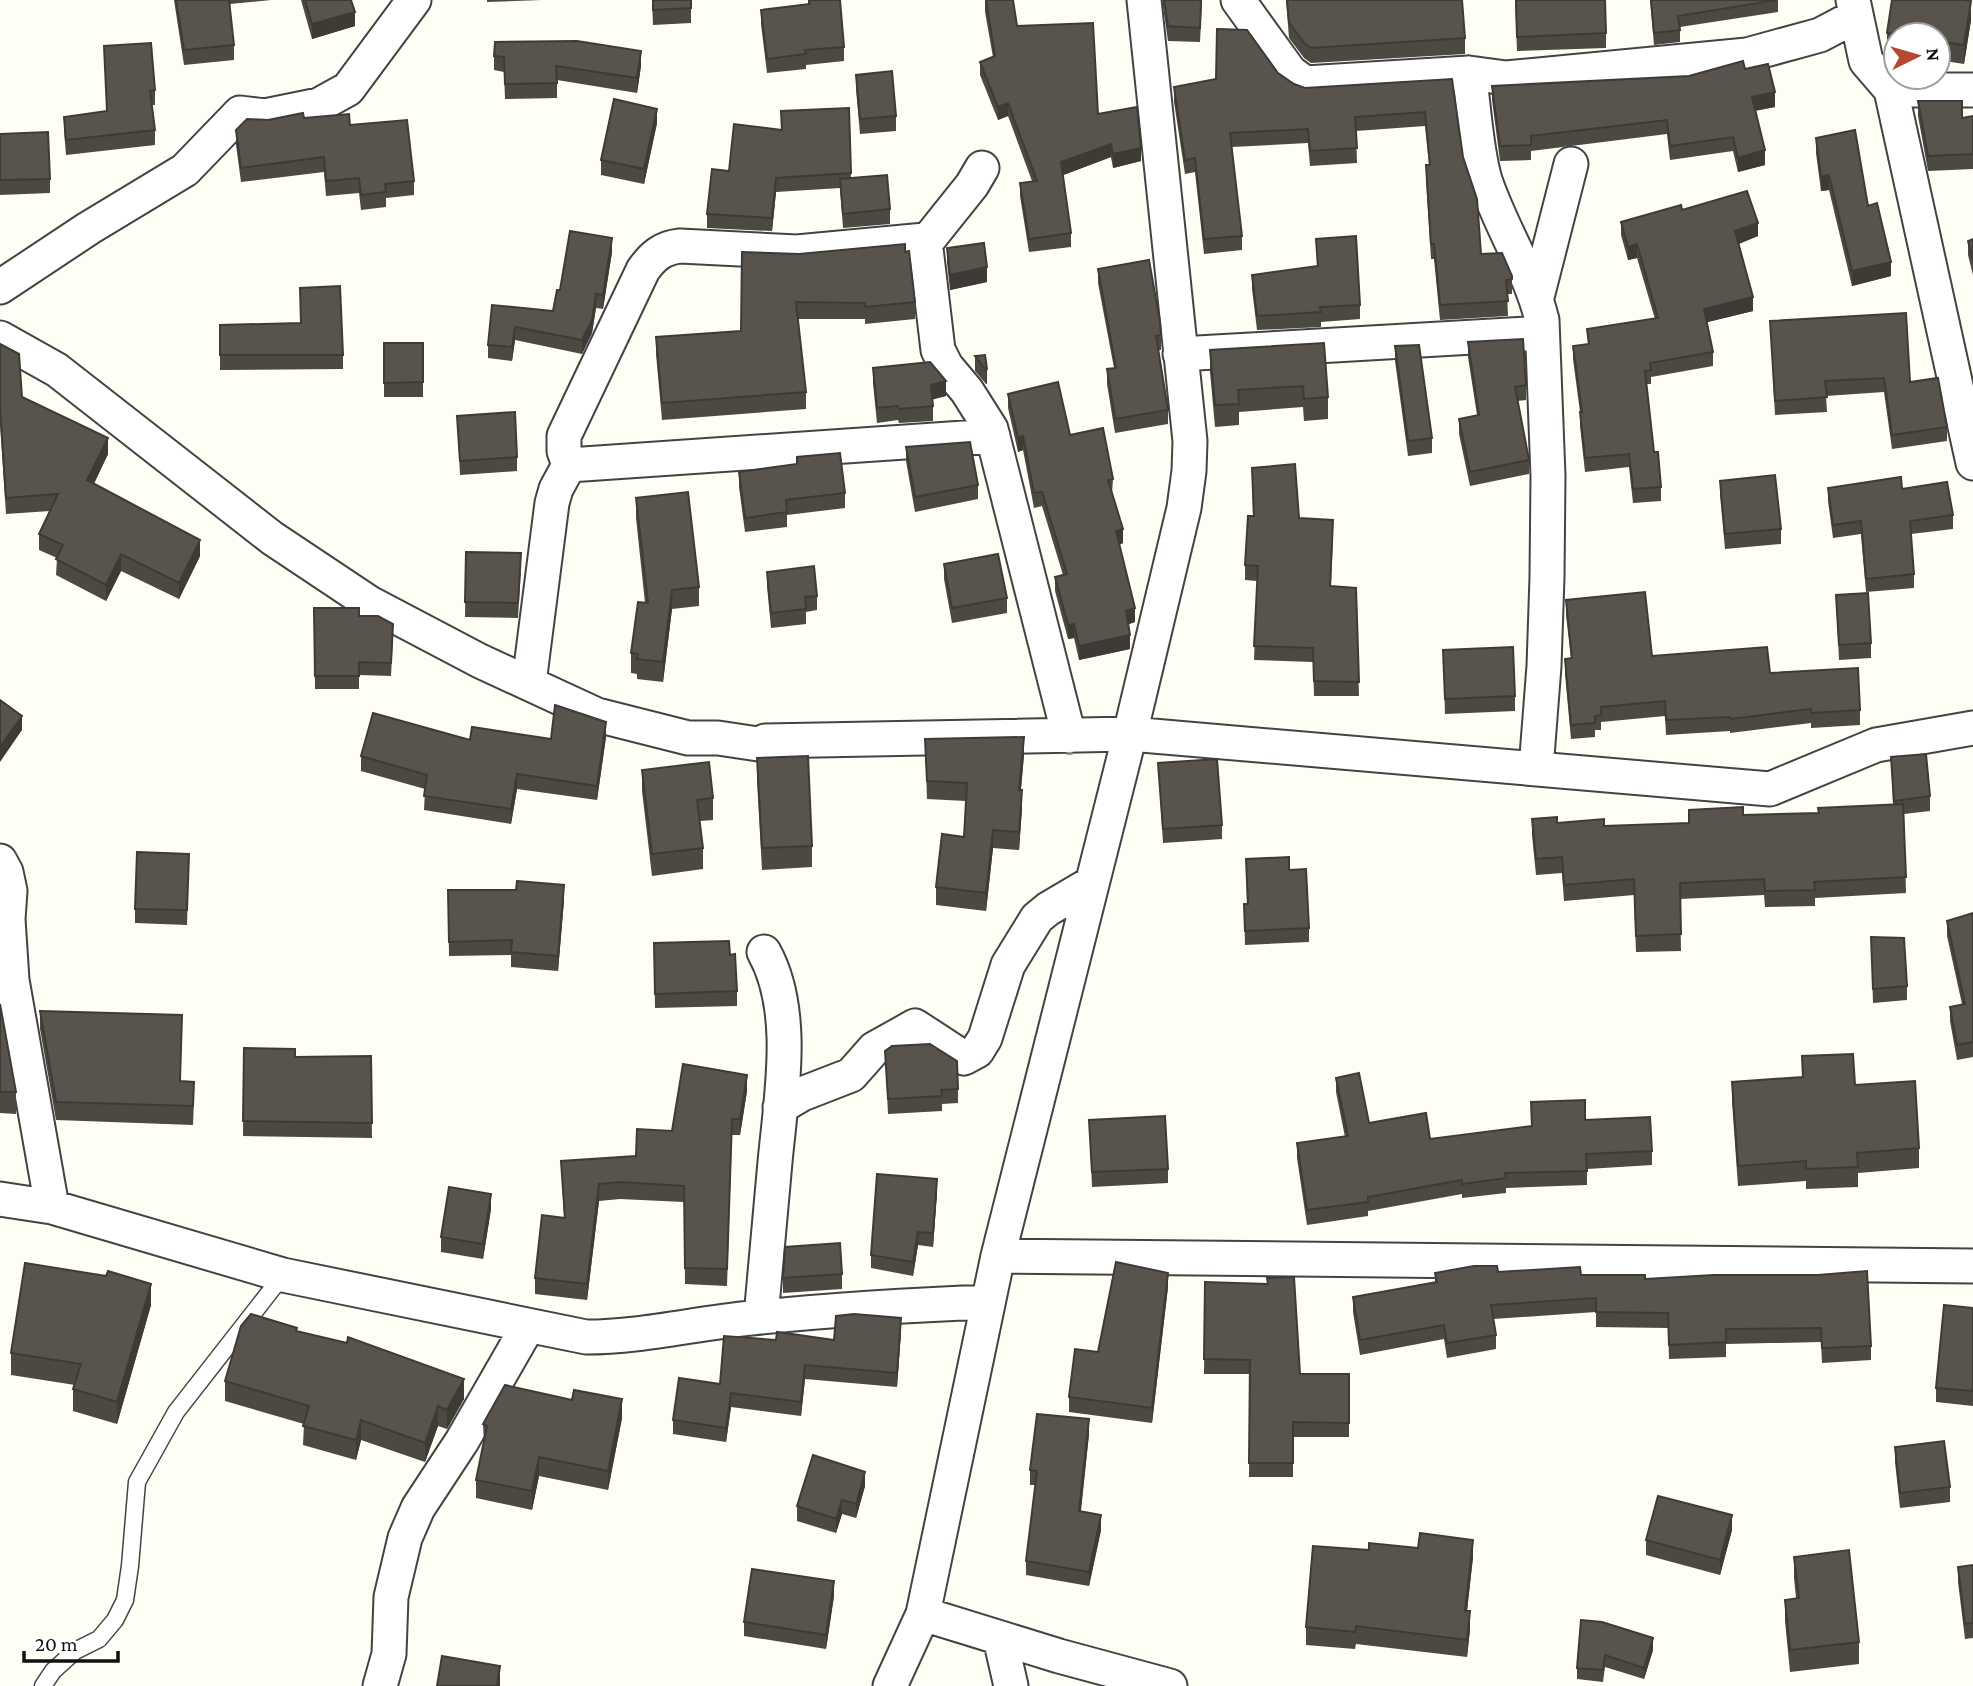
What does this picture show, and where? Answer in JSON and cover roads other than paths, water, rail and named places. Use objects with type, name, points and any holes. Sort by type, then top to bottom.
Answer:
[{"type":"street","points":[[0,287],[89,228],[186,170],[240,113],[265,116],[319,105],[348,89],[414,0]]},
{"type":"street","points":[[890,1686],[923,1614],[998,1256],[1093,883],[1184,508],[1189,471],[1189,441],[1144,0]]},
{"type":"street","points":[[1238,0],[1290,72],[1305,83],[1469,74],[1506,78],[1666,65],[1747,55],[1820,35],[1854,8],[1866,61],[1882,80]]},
{"type":"street","points":[[1469,74],[1484,177],[1497,215],[1537,297],[1542,320],[1548,476],[1547,564],[1544,667],[1536,769]]},
{"type":"street","points":[[1952,90],[1973,90]]},
{"type":"street","points":[[1891,91],[1973,463]]},
{"type":"street","points":[[1537,297],[1571,164]]},
{"type":"street","points":[[529,683],[552,503],[569,465],[564,452],[564,436],[643,270],[653,257],[665,248],[680,246],[797,252],[928,240],[957,206],[982,168]]},
{"type":"street","points":[[925,240],[938,350],[946,366],[979,408],[993,436],[1069,736]]},
{"type":"street","points":[[1180,354],[1542,333]]},
{"type":"street","points":[[0,338],[57,370],[272,538],[368,602],[480,661],[597,715],[688,738],[718,738],[765,745],[765,741],[1130,734],[1770,789],[1876,745],[1973,728]]},
{"type":"street","points":[[569,465],[993,436]]},
{"type":"street","points":[[0,860],[10,891],[8,919],[12,980],[52,1207]]},
{"type":"street","points":[[780,1107],[802,1094],[851,1075],[874,1049],[915,1026],[964,1058],[977,1051],[985,1038],[1008,965],[1037,918],[1093,883]]},
{"type":"street","points":[[761,1317],[783,1071],[780,994],[773,968],[764,952]]},
{"type":"street","points":[[0,1199],[52,1207],[283,1275],[586,1337],[623,1337],[761,1317],[897,1305],[988,1302]]},
{"type":"street","points":[[998,1256],[1973,1266]]},
{"type":"street","points":[[380,1686],[390,1654],[391,1597],[405,1538],[418,1508],[462,1441],[528,1326]]},
{"type":"street","points":[[923,1614],[1170,1686]]},
{"type":"street","points":[[1000,1638],[1011,1686]]},
{"type":"lane","points":[[43,1686],[53,1671],[75,1651],[99,1639],[115,1620],[125,1600],[137,1482],[176,1412],[283,1275]]}]
